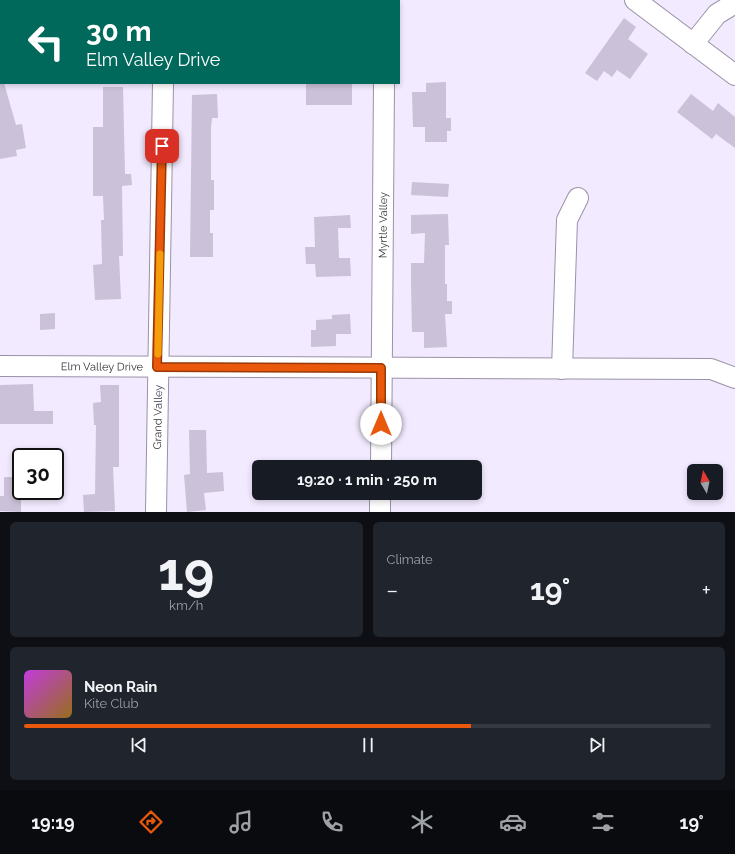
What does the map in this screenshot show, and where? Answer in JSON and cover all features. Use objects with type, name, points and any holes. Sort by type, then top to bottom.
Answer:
[{"type":"street","points":[[635,0],[735,75]]},
{"type":"street","points":[[694,44],[717,14],[735,3]]},
{"type":"street","name":"Grand Valley","points":[[156,512],[157,367],[163,84]]},
{"type":"street","name":"Myrtle Valley","points":[[381,460],[384,84]]},
{"type":"street","points":[[562,369],[567,220],[578,198]]},
{"type":"street","name":"Elm Valley Drive","points":[[0,366],[711,369],[735,378]]},
{"type":"street","points":[[380,500],[380,512]]},
{"type":"building","points":[[624,18],[636,27],[628,39],[648,54],[630,79],[617,70],[612,77],[604,71],[597,81],[585,73]]},
{"type":"building","points":[[446,82],[446,118],[451,118],[451,131],[447,131],[447,142],[425,142],[425,127],[413,127],[412,92],[426,92],[426,83]]},
{"type":"building","points":[[0,84],[4,84],[16,125],[22,124],[26,148],[16,150],[17,156],[0,159]]},
{"type":"building","points":[[306,84],[352,84],[352,105],[306,105]]},
{"type":"building","points":[[103,87],[123,87],[125,174],[131,174],[132,185],[122,186],[123,256],[119,256],[121,299],[95,300],[93,265],[102,264],[101,220],[104,220],[103,196],[93,196],[93,127],[103,127]]},
{"type":"building","points":[[217,94],[218,118],[212,118],[211,128],[211,180],[214,180],[214,210],[210,210],[210,233],[213,233],[213,257],[190,257],[192,95]]},
{"type":"building","points":[[691,94],[713,111],[718,103],[735,117],[735,148],[716,134],[712,139],[677,112]]},
{"type":"building","points":[[412,182],[449,184],[448,197],[411,195]]},
{"type":"building","points":[[448,214],[449,245],[445,245],[445,284],[447,284],[447,301],[452,301],[452,314],[445,314],[447,347],[424,348],[424,332],[412,332],[411,263],[424,263],[425,233],[411,234],[411,215]]},
{"type":"building","points":[[350,215],[351,228],[338,228],[339,258],[350,258],[351,276],[316,277],[315,264],[306,264],[305,247],[315,247],[314,217]]},
{"type":"building","points":[[55,313],[55,329],[40,330],[40,314]]},
{"type":"building","points":[[350,314],[351,334],[336,334],[336,346],[311,347],[311,330],[316,330],[316,320],[332,319],[332,315]]},
{"type":"building","points":[[33,384],[34,411],[53,411],[53,424],[0,424],[0,385]]},
{"type":"building","points":[[100,385],[119,385],[119,467],[113,467],[115,511],[84,512],[83,495],[95,494],[96,425],[94,425],[93,403],[101,402]]},
{"type":"building","points":[[189,430],[206,430],[207,473],[223,472],[224,491],[204,493],[206,510],[187,512],[184,475],[190,474]]},
{"type":"building","points":[[4,477],[12,477],[12,500],[21,500],[21,512],[0,511],[0,496],[4,496]]},
{"type":"slow traffic","points":[[158,354],[160,254]]},
{"type":"route","points":[[162,146],[157,367],[381,368],[381,424]]}]
